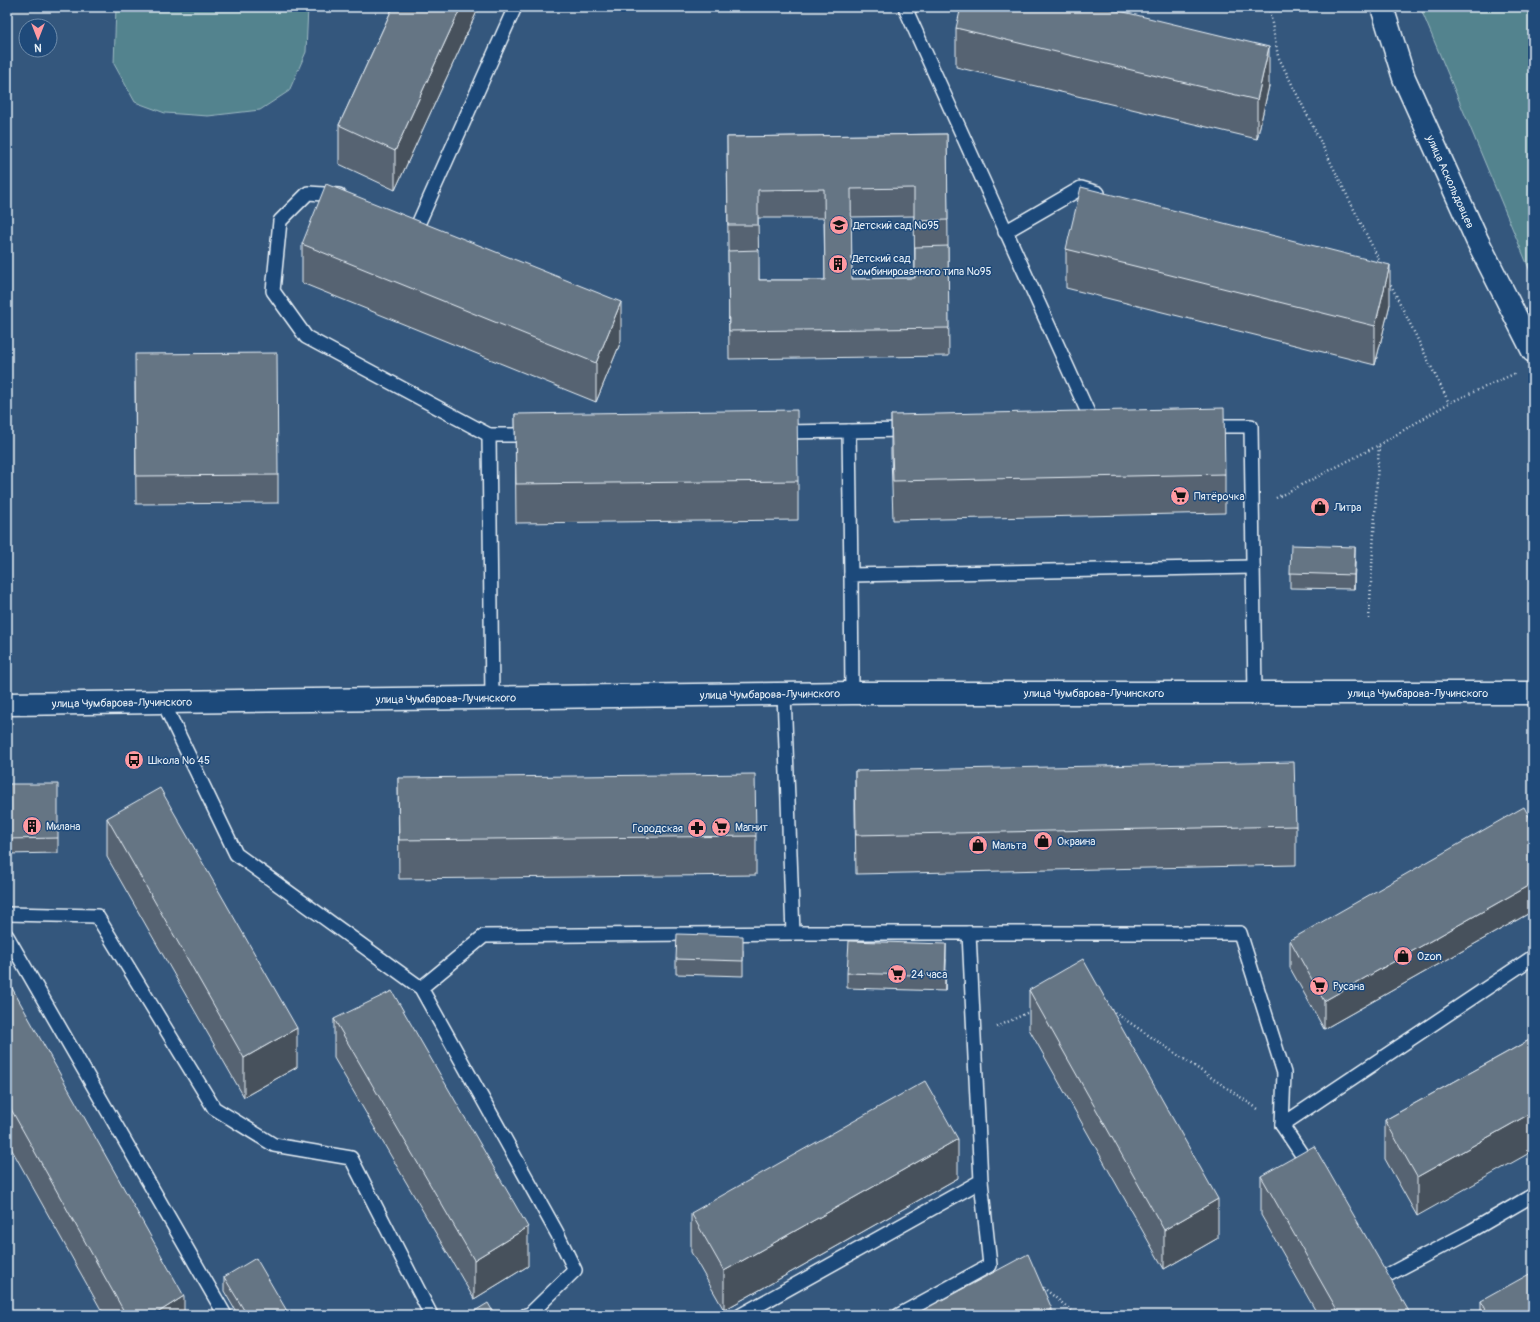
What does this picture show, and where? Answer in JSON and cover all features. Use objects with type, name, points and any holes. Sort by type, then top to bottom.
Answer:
[{"type":"street","name":"улица Аскольдовцев","points":[[1382,7],[1404,78],[1477,240],[1533,351]]},
{"type":"street","name":"улица Чумбарова-Лучинского","points":[[7,704],[852,693],[1533,694]]},
{"type":"lane","points":[[415,231],[515,7]]},
{"type":"lane","points":[[911,7],[906,10],[1094,428]]},
{"type":"lane","points":[[1005,232],[1080,188],[1110,197]]},
{"type":"lane","points":[[353,202],[339,195],[308,193],[280,221],[272,291],[306,337],[489,435],[545,435]]},
{"type":"lane","points":[[401,224],[429,237]]},
{"type":"lane","points":[[1196,426],[1251,426],[1255,694]]},
{"type":"lane","points":[[1079,428],[1110,428]]},
{"type":"lane","points":[[769,432],[920,430]]},
{"type":"lane","points":[[849,431],[852,693]]},
{"type":"lane","points":[[489,435],[492,698]]},
{"type":"lane","points":[[851,575],[1253,567]]},
{"type":"lane","points":[[784,694],[793,933]]},
{"type":"lane","points":[[162,702],[236,854],[422,988],[557,1233],[575,1270],[529,1315]]},
{"type":"lane","points":[[7,914],[97,916],[214,1108],[274,1145],[351,1158],[431,1315]]},
{"type":"lane","points":[[899,1315],[990,1265],[981,1181],[969,932]]},
{"type":"lane","points":[[422,988],[484,936],[969,932],[1240,933],[1284,1073],[1282,1125],[1317,1178]]},
{"type":"lane","points":[[7,936],[225,1315]]},
{"type":"lane","points":[[1282,1125],[1533,957]]},
{"type":"lane","points":[[741,1315],[981,1181]]},
{"type":"lane","points":[[1382,1278],[1471,1231],[1533,1195]]},
{"type":"lane","points":[[1374,1265],[1390,1291]]},
{"type":"path","points":[[1269,7],[1278,56],[1383,269]]},
{"type":"path","points":[[1386,276],[1449,403]]},
{"type":"path","points":[[1252,511],[1379,444],[1449,403],[1519,372]]},
{"type":"path","points":[[1369,619],[1379,444]]},
{"type":"path","points":[[974,1038],[1036,1008]]},
{"type":"path","points":[[1108,1008],[1282,1125]]},
{"type":"path","points":[[1040,1285],[1077,1315]]},
{"type":"green space","points":[[116,7],[308,7],[306,52],[289,91],[260,110],[208,116],[165,113],[135,102],[114,64]]},
{"type":"green space","points":[[1420,7],[1533,7],[1533,278]]},
{"type":"building","points":[[393,7],[461,7],[395,151],[339,125]]},
{"type":"building","points":[[961,7],[1103,7],[1269,47],[1257,100],[956,28]]},
{"type":"building","name":"Детский сад комбинированного типа №95","points":[[947,134],[948,220],[914,221],[914,188],[851,189],[852,279],[915,278],[915,247],[948,246],[949,328],[729,331],[728,251],[759,250],[759,280],[825,280],[824,189],[758,190],[758,225],[728,225],[727,137]]},
{"type":"building","points":[[326,184],[621,302],[596,363],[302,244]]},
{"type":"building","points":[[1081,187],[1390,265],[1375,326],[1066,249]]},
{"type":"building","points":[[277,353],[278,475],[136,476],[135,354]]},
{"type":"building","points":[[1224,408],[1225,474],[893,481],[891,415]]},
{"type":"building","points":[[797,410],[798,481],[516,484],[515,414]]},
{"type":"building","points":[[1291,545],[1355,547],[1354,575],[1290,573]]},
{"type":"building","points":[[1294,762],[1296,826],[856,835],[855,771]]},
{"type":"building","points":[[755,774],[756,836],[399,840],[398,778]]},
{"type":"building","name":"Милана","points":[[7,784],[58,784],[58,838],[7,839]]},
{"type":"building","points":[[160,788],[297,1028],[244,1058],[107,818]]},
{"type":"building","points":[[1524,807],[1533,824],[1533,883],[1324,1001],[1290,940]]},
{"type":"building","points":[[677,934],[743,936],[743,961],[676,959]]},
{"type":"building","points":[[849,941],[946,944],[945,976],[847,973]]},
{"type":"building","points":[[1083,959],[1218,1199],[1164,1230],[1029,990]]},
{"type":"building","points":[[7,979],[184,1296],[154,1315],[126,1315],[7,1102]]},
{"type":"building","points":[[392,991],[528,1227],[474,1260],[334,1019]]},
{"type":"building","points":[[1533,1038],[1533,1112],[1417,1177],[1385,1120]]},
{"type":"building","points":[[925,1081],[958,1139],[724,1271],[691,1213]]},
{"type":"building","points":[[1314,1146],[1411,1315],[1340,1315],[1261,1176]]},
{"type":"building","points":[[1028,1254],[1052,1309],[1041,1315],[914,1315]]},
{"type":"building","points":[[256,1258],[287,1311],[280,1315],[247,1315],[224,1277]]},
{"type":"building","points":[[1533,1272],[1533,1315],[1489,1315],[1481,1301]]},
{"type":"building","points":[[488,1303],[495,1315],[468,1315]]},
{"type":"place","name":"Детский сад №95","points":[[839,225]]},
{"type":"place","name":"Детский сад комбинированного типа №95","points":[[838,264]]},
{"type":"place","name":"Пятёрочка","points":[[1180,496]]},
{"type":"place","name":"Литра","points":[[1320,507]]},
{"type":"place","name":"Школа № 45","points":[[134,760]]},
{"type":"place","name":"Милана","points":[[32,826]]},
{"type":"place","name":"Магнит","points":[[721,827]]},
{"type":"place","name":"Городская","points":[[697,828]]},
{"type":"place","name":"Окраина","points":[[1043,841]]},
{"type":"place","name":"Мальта","points":[[978,845]]},
{"type":"place","name":"Ozon","points":[[1403,956]]},
{"type":"place","name":"24 часа","points":[[897,974]]},
{"type":"place","name":"Русана","points":[[1319,986]]}]
